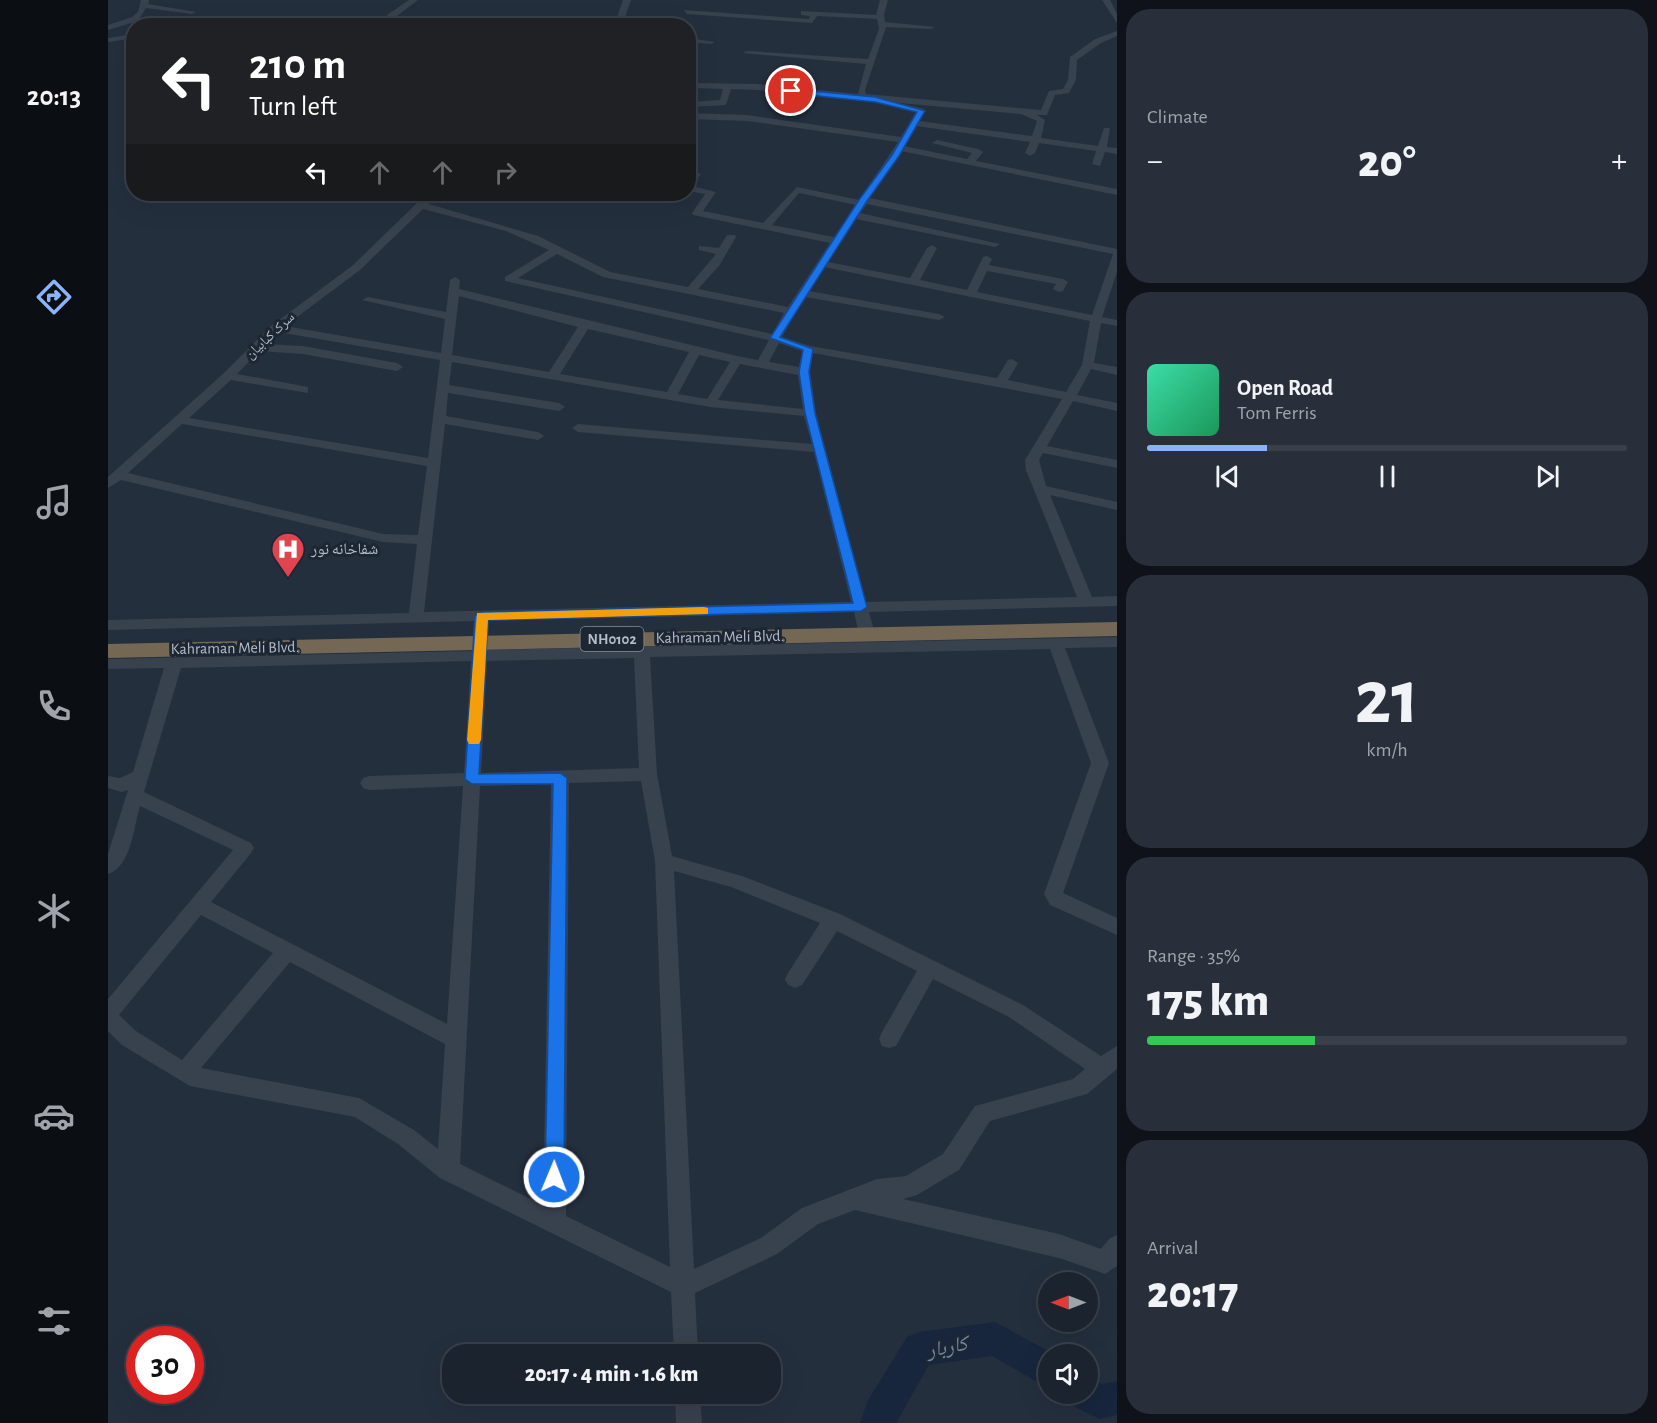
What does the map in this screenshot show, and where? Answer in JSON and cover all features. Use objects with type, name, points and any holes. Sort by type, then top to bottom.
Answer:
[{"type":"highway","name":"Kahraman Meli Blvd.","points":[[108,651],[864,620],[1117,616]]},
{"type":"highway","name":"Kahraman Meli Blvd.","points":[[864,620],[1117,629]]},
{"type":"highway","name":"Kahraman Meli Blvd.","points":[[108,637],[481,636]]},
{"type":"street","points":[[397,18],[390,17],[414,0]]},
{"type":"street","points":[[621,18],[627,0]]},
{"type":"street","points":[[863,98],[861,90],[883,29],[881,21],[884,0]]},
{"type":"street","points":[[1106,0],[1117,21]]},
{"type":"street","points":[[136,18],[141,13],[144,3],[192,12]]},
{"type":"street","points":[[693,3],[684,16],[812,21],[814,14]]},
{"type":"street","points":[[776,12],[931,27]]},
{"type":"street","points":[[108,28],[126,22]]},
{"type":"street","points":[[696,86],[728,86],[863,98],[1023,108],[1044,113],[1052,93],[1066,91],[1072,80],[1072,59],[1098,41],[1117,33]]},
{"type":"street","points":[[108,40],[126,38]]},
{"type":"street","points":[[696,41],[711,42]]},
{"type":"street","points":[[747,53],[872,62]]},
{"type":"street","points":[[696,103],[723,103],[728,86]]},
{"type":"street","points":[[762,363],[803,293],[902,144],[921,111],[863,98]]},
{"type":"street","points":[[1023,108],[1041,120],[1030,153]]},
{"type":"street","points":[[696,116],[747,118],[902,144],[969,162],[1116,190]]},
{"type":"street","points":[[915,123],[973,126],[1036,139],[1117,151]]},
{"type":"street","points":[[1097,164],[1107,130]]},
{"type":"street","points":[[938,143],[978,152],[969,162]]},
{"type":"street","points":[[696,189],[711,192],[697,213],[837,241]]},
{"type":"street","points":[[766,226],[797,190],[863,201],[1117,254],[1096,319],[1088,365],[1032,460],[1041,489],[1087,602]]},
{"type":"street","name":"سرک کبابیان","points":[[113,480],[228,376],[275,328],[356,268],[426,201]]},
{"type":"street","points":[[421,205],[510,229],[607,275],[792,311]]},
{"type":"street","points":[[854,215],[995,244]]},
{"type":"street","points":[[691,291],[723,252],[731,237]]},
{"type":"street","points":[[703,248],[723,252]]},
{"type":"street","points":[[913,283],[932,248]]},
{"type":"street","points":[[556,250],[509,279],[775,338],[808,349],[1002,382],[1117,407]]},
{"type":"street","points":[[970,294],[985,263],[1018,288],[1096,319],[1117,323]]},
{"type":"street","points":[[823,264],[970,294],[1063,282],[1059,289]]},
{"type":"street","points":[[416,618],[423,540],[440,419],[454,286],[585,325],[737,360],[804,372]]},
{"type":"street","points":[[803,293],[939,317]]},
{"type":"street","points":[[368,300],[451,317]]},
{"type":"street","points":[[552,377],[585,325]]},
{"type":"street","points":[[275,328],[710,403],[810,413]]},
{"type":"street","points":[[256,347],[303,350],[397,367]]},
{"type":"street","points":[[808,349],[804,372],[810,413],[864,620],[1117,601]]},
{"type":"street","points":[[671,396],[696,350]]},
{"type":"street","points":[[710,403],[737,360]]},
{"type":"street","points":[[1002,382],[1012,363]]},
{"type":"street","points":[[1088,365],[1117,371]]},
{"type":"street","points":[[228,376],[304,390]]},
{"type":"street","points":[[443,388],[560,406]]},
{"type":"street","points":[[440,419],[538,436]]},
{"type":"street","points":[[180,420],[434,463]]},
{"type":"street","points":[[578,428],[819,448]]},
{"type":"street","points":[[1038,447],[1117,464]]},
{"type":"street","points":[[113,480],[383,538],[423,540]]},
{"type":"street","points":[[1041,489],[1117,506]]},
{"type":"street","points":[[108,625],[416,618],[481,636],[642,653],[1117,642]]},
{"type":"street","points":[[108,664],[174,663],[481,636]]},
{"type":"street","points":[[448,1170],[481,636]]},
{"type":"street","points":[[1056,644],[1100,763],[1053,894],[1057,900],[1117,927]]},
{"type":"street","points":[[642,653],[648,774],[664,861],[687,1344]]},
{"type":"street","points":[[108,867],[116,858],[174,663]]},
{"type":"street","points":[[369,783],[648,774]]},
{"type":"street","points":[[108,782],[122,785],[142,775]]},
{"type":"street","points":[[554,1224],[560,778]]},
{"type":"street","points":[[136,796],[245,848],[108,1016],[129,1038],[190,1076],[358,1108],[406,1137],[448,1170],[684,1286]]},
{"type":"street","points":[[664,861],[735,881],[833,920],[1016,1011],[1109,1062],[1079,1087],[983,1113],[951,1162],[909,1187],[878,1190],[810,1216],[769,1246],[684,1286]]},
{"type":"street","points":[[199,905],[456,1039]]},
{"type":"street","points":[[795,979],[833,920]]},
{"type":"street","points":[[184,1072],[287,951]]},
{"type":"street","points":[[889,1039],[928,969]]},
{"type":"street","points":[[857,1199],[1059,1246],[1105,1262],[1117,1247]]},
{"type":"street","points":[[688,1404],[689,1423]]},
{"type":"waterway","name":"کاربار","points":[[878,1423],[879,1414],[919,1349],[995,1339],[1038,1365]]},
{"type":"waterway","name":"کاربار","points":[[1098,1401],[1117,1398]]},
{"type":"slow traffic","points":[[474,740],[482,616],[704,611]]},
{"type":"place","name":"شفاخانه نور","points":[[288,578]]},
{"type":"route","points":[[554,1177],[560,778],[472,779],[482,616],[861,607],[810,413],[804,372],[808,349],[775,338],[864,200],[896,156],[921,111],[875,99],[791,91]]}]
